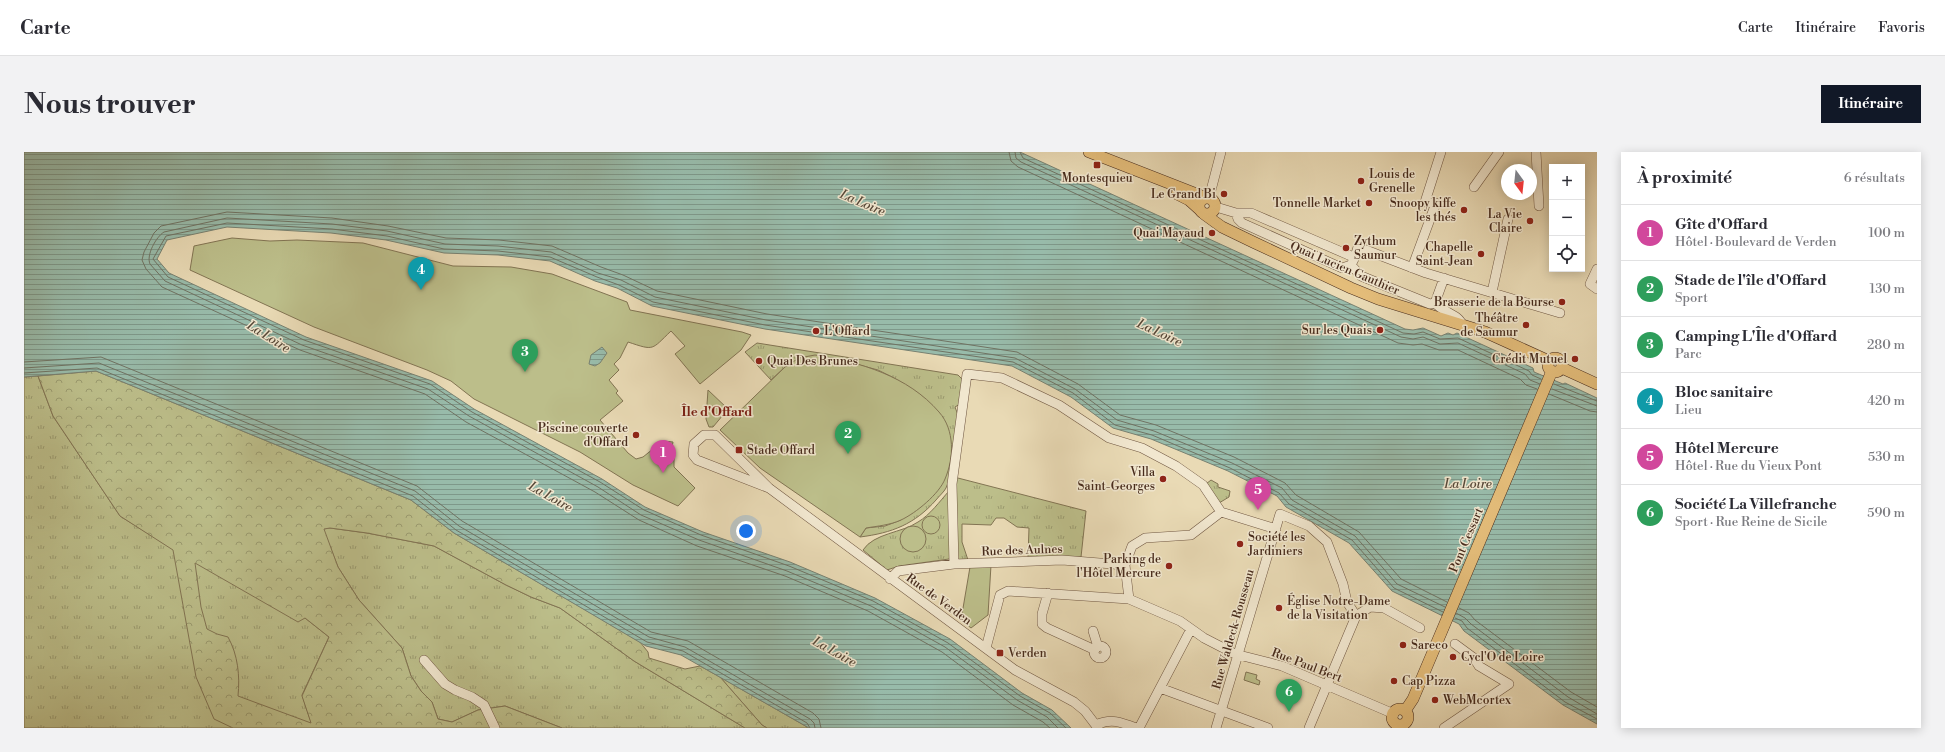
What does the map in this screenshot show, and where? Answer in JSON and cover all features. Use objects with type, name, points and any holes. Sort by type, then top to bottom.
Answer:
[{"type":"main road","points":[[1089,152],[1108,156],[1195,195],[1208,206]]},
{"type":"main road","points":[[1108,156],[1189,200],[1208,206]]},
{"type":"main road","name":"Quai Lucien Gauthier","points":[[1208,206],[1222,226],[1360,292],[1484,332],[1553,370],[1597,384]]},
{"type":"main road","name":"Pont Cessart","points":[[1398,726],[1404,724],[1407,720],[1408,715],[1399,712],[1413,699],[1553,370]]},
{"type":"street","points":[[1221,152],[1208,206],[1236,213],[1251,213],[1346,255],[1353,261],[1361,276],[1430,304],[1435,303]]},
{"type":"street","points":[[1412,268],[1436,203],[1425,202],[1441,152]]},
{"type":"street","points":[[1474,187],[1499,152]]},
{"type":"street","points":[[1536,152],[1540,206]]},
{"type":"street","points":[[1236,213],[1238,220],[1251,228],[1342,268],[1353,261],[1358,248],[1412,268],[1560,313]]},
{"type":"street","points":[[1492,292],[1508,219]]},
{"type":"street","points":[[1594,286],[1597,269]]},
{"type":"street","points":[[1435,303],[1444,278]]},
{"type":"street","points":[[1435,303],[1439,308],[1461,320],[1463,326]]},
{"type":"street","points":[[954,564],[952,484],[967,374],[1002,378],[1059,405],[1109,438],[1142,448],[1176,466],[1203,485],[1221,512],[1276,529]]},
{"type":"street","points":[[704,435],[715,435],[769,488],[697,460],[693,455],[694,444],[704,435]]},
{"type":"street","name":"Rue de Verden","points":[[769,488],[1015,670],[1074,702],[1085,711],[1097,727]]},
{"type":"street","points":[[1129,599],[1125,565],[1132,546],[1145,538],[1191,535],[1221,512]]},
{"type":"street","name":"Rue Waldeck-Rousseau","points":[[1216,728],[1280,514],[1309,526],[1327,542],[1343,584],[1347,602],[1356,616]]},
{"type":"street","name":"Rue des Aulnes","points":[[890,579],[898,571],[954,564],[1062,560],[1125,565]]},
{"type":"street","name":"Rue Paul Bert","points":[[986,648],[1000,595],[1008,591],[1129,599],[1180,621],[1204,638],[1239,655],[1282,666],[1328,686],[1399,712]]},
{"type":"street","points":[[1048,593],[1042,614],[1042,624],[1046,628],[1096,648],[1093,631]]},
{"type":"street","points":[[1310,728],[1356,616],[1370,607],[1384,608],[1420,628]]},
{"type":"street","points":[[1139,728],[1191,629]]},
{"type":"street","points":[[1444,728],[1509,684],[1479,666],[1474,658],[1455,644]]},
{"type":"street","points":[[424,660],[445,684],[472,697],[484,705],[495,728]]},
{"type":"street","points":[[1160,688],[1268,728]]},
{"type":"street","points":[[1097,727],[1109,720],[1118,721],[1136,728]]},
{"type":"green space","points":[[232,238],[270,241],[297,240],[363,243],[453,266],[511,267],[552,274],[627,302],[630,310],[751,335],[741,350],[700,384],[675,354],[685,346],[671,331],[660,342],[652,347],[643,347],[628,342],[620,358],[614,364],[619,370],[609,380],[618,391],[616,393],[623,401],[600,420],[628,453],[636,459],[643,457],[663,441],[673,442],[671,452],[674,453],[674,467],[695,488],[678,506],[633,485],[580,452],[474,399],[451,381],[427,370],[314,327],[190,270],[194,246]]},
{"type":"green space","points":[[757,343],[958,375],[963,380],[960,404],[955,407],[958,415],[953,462],[949,480],[944,491],[920,515],[902,526],[882,533],[860,537],[866,528],[885,526],[901,520],[923,397],[894,378],[878,370],[833,358],[785,367],[771,380],[745,352]]},
{"type":"green space","points":[[815,355],[866,367],[898,380],[927,400],[939,412],[948,427],[951,444],[950,462],[945,479],[938,491],[920,508],[907,517],[893,523],[866,528],[860,537],[760,468],[720,430],[785,367],[799,358]]},
{"type":"green space","points":[[96,371],[411,500],[454,533],[640,642],[648,652],[649,658],[685,669],[700,666],[720,677],[762,725],[767,728],[745,728],[634,661],[560,608],[531,597],[506,585],[434,546],[367,533],[330,528],[324,529],[338,567],[359,600],[402,648],[411,676],[421,691],[432,702],[438,719],[452,722],[478,710],[505,706],[562,728],[233,728],[214,719],[196,677],[173,550],[120,516],[53,416],[38,376]],"holes":[[[195,563],[298,622],[305,618],[329,637],[302,696],[311,723],[238,696],[239,681],[234,651],[228,637],[207,629],[201,607]]]},
{"type":"green space","points":[[38,376],[53,416],[120,516],[189,559],[305,618],[329,637],[302,695],[313,728],[24,728],[24,377]]},
{"type":"green space","points":[[708,390],[728,409],[713,427],[709,427],[706,419]]},
{"type":"green space","points":[[954,477],[1086,511],[1081,557],[1028,557],[1029,528],[1017,527],[1004,518],[996,518],[991,525],[962,524],[962,542],[968,560],[957,560]]},
{"type":"green space","points":[[1211,480],[1218,484],[1218,487],[1230,491],[1229,497],[1219,503],[1206,484]]},
{"type":"green space","points":[[949,491],[952,554],[949,559],[899,566],[887,570],[863,550],[874,540],[911,526],[927,516]]},
{"type":"green space","points":[[931,516],[937,519],[940,525],[937,531],[931,534],[925,531],[922,525],[925,519]]},
{"type":"green space","points":[[913,526],[922,530],[926,539],[922,548],[913,552],[904,548],[900,539],[904,530]]},
{"type":"green space","points":[[330,528],[367,533],[434,546],[506,585],[531,597],[560,608],[634,661],[745,728],[562,728],[505,706],[478,710],[452,722],[438,719],[432,702],[421,691],[411,676],[402,648],[359,600],[338,567],[323,529]]},
{"type":"green space","points":[[991,565],[988,615],[971,628],[961,620],[970,567]]},
{"type":"green space","points":[[1246,672],[1257,675],[1256,679],[1260,681],[1259,685],[1244,680]]},
{"type":"green space","points":[[720,677],[809,728],[767,728],[762,725]]},
{"type":"water","name":"La Loire","points":[[24,152],[1020,152],[1405,329],[1413,330],[1423,328],[1441,336],[1448,333],[1453,335],[1457,333],[1533,368],[1534,372],[1563,384],[1565,383],[1597,398],[1597,724],[1563,705],[1464,631],[1459,624],[1392,591],[1349,543],[1286,507],[1277,496],[1228,471],[1151,439],[1113,428],[1071,397],[1012,366],[765,329],[652,306],[617,288],[595,281],[550,261],[498,255],[444,253],[386,240],[331,233],[227,227],[167,240],[157,259],[169,273],[306,337],[432,381],[474,409],[602,479],[645,507],[703,532],[790,562],[875,598],[950,639],[1022,693],[1052,710],[1071,728],[809,728],[681,655],[646,646],[454,533],[411,500],[96,371],[24,377]]},
{"type":"water","points":[[602,347],[607,353],[600,363],[595,366],[589,364],[591,355]]},
{"type":"place","name":"Montesquieu","points":[[1097,165]]},
{"type":"place","name":"Louis de Grenelle","points":[[1361,181]]},
{"type":"place","name":"Le Grand Bi","points":[[1224,194]]},
{"type":"place","name":"Tonnelle Market","points":[[1369,203]]},
{"type":"place","name":"Snoopy kiffe les thés","points":[[1464,210]]},
{"type":"place","name":"La Vie Claire","points":[[1530,221]]},
{"type":"place","name":"Quai Mayaud","points":[[1212,233]]},
{"type":"place","name":"Zythum Saumur","points":[[1346,248]]},
{"type":"place","name":"Chapelle Saint-Jean","points":[[1481,254]]},
{"type":"place","name":"Bloc sanitaire","points":[[421,290]]},
{"type":"place","name":"Brasserie de la Bourse","points":[[1562,302]]},
{"type":"place","name":"Théâtre de Saumur","points":[[1526,325]]},
{"type":"place","name":"Sur les Quais","points":[[1380,330]]},
{"type":"place","name":"L'Offard","points":[[816,331]]},
{"type":"place","name":"Crédit Mutuel","points":[[1575,359]]},
{"type":"place","name":"Quai Des Brunes","points":[[759,361]]},
{"type":"place","name":"Camping L'Île d'Offard","points":[[525,372]]},
{"type":"place","name":"Piscine couverte d'Offard","points":[[636,435]]},
{"type":"place","name":"Stade Offard","points":[[739,450]]},
{"type":"place","name":"Stade de l'île d'Offard","points":[[848,454]]},
{"type":"place","name":"Gîte d'Offard","points":[[663,473]]},
{"type":"place","name":"Villa Saint-Georges","points":[[1163,479]]},
{"type":"place","name":"Hôtel Mercure","points":[[1258,510]]},
{"type":"place","name":"Société les Jardiniers","points":[[1240,544]]},
{"type":"place","name":"Parking de l'Hôtel Mercure","points":[[1169,566]]},
{"type":"place","name":"Église Notre-Dame de la Visitation","points":[[1279,608]]},
{"type":"place","name":"Sareco","points":[[1403,645]]},
{"type":"place","name":"Verden","points":[[1000,653]]},
{"type":"place","name":"Cycl'O de Loire","points":[[1453,657]]},
{"type":"place","name":"Cap Pizza","points":[[1394,681]]},
{"type":"place","name":"WebMcortex","points":[[1435,700]]},
{"type":"place","name":"Société La Villefranche","points":[[1289,712]]},
{"type":"district","name":"Île d'Offard","points":[[717,411]]}]
